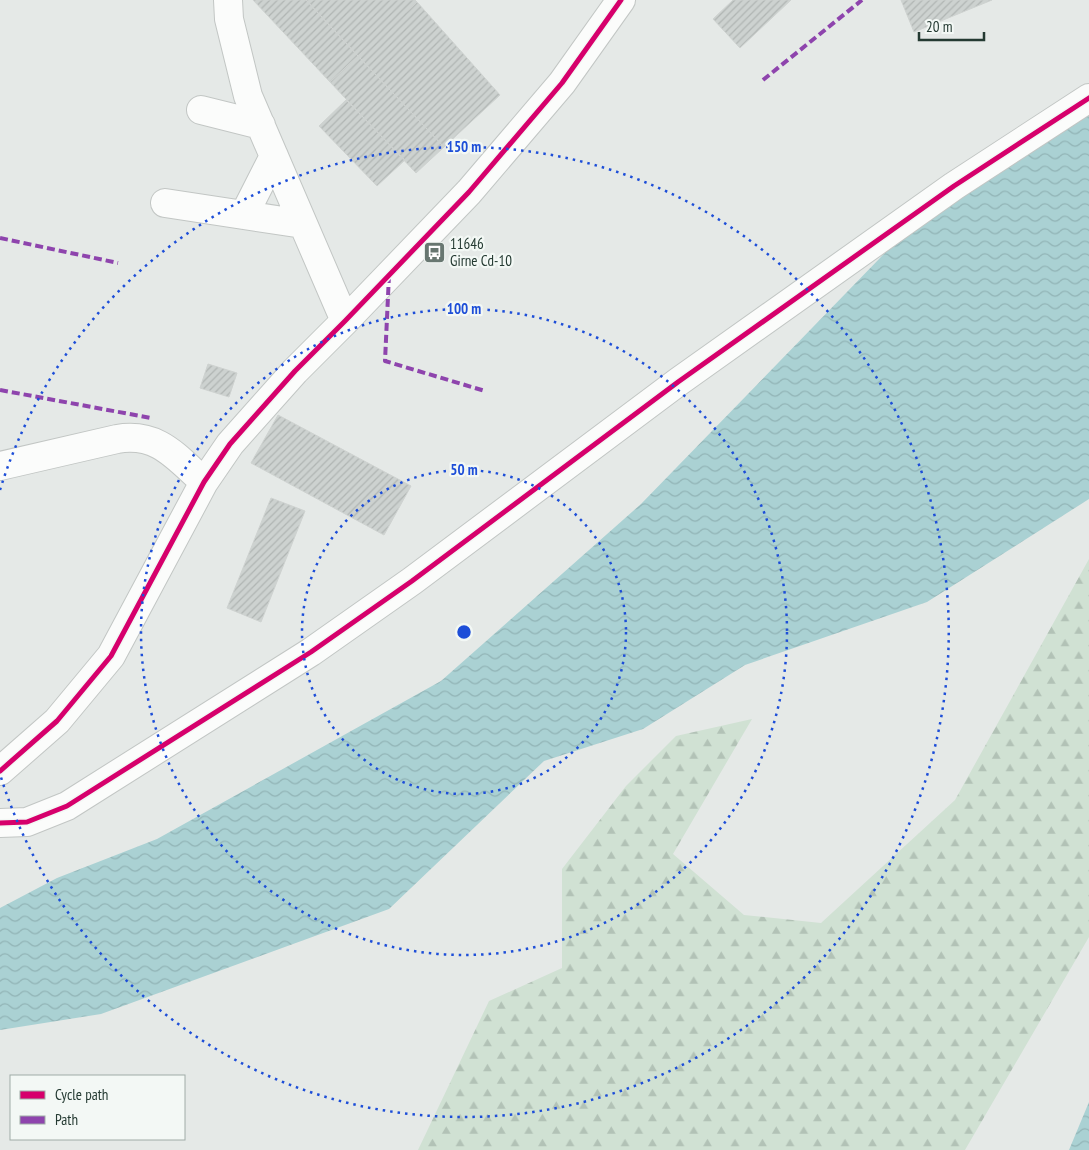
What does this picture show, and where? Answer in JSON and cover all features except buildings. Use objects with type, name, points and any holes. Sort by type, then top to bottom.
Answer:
[{"type":"street","points":[[228,0],[228,19],[248,96],[346,321]]},
{"type":"street","points":[[0,771],[57,721],[111,656],[204,482],[230,444],[295,371],[346,321],[475,185],[562,83],[621,0]]},
{"type":"street","points":[[0,824],[27,822],[67,806],[311,652],[412,581],[678,382],[954,186],[1089,98]]},
{"type":"street","points":[[201,110],[261,125]]},
{"type":"street","points":[[244,215],[274,156]]},
{"type":"street","points":[[165,203],[303,224]]},
{"type":"street","points":[[0,466],[123,438],[142,438],[153,430],[167,448],[204,482]]},
{"type":"green space","points":[[1089,559],[1089,937],[965,1150],[418,1150],[489,1001],[562,968],[562,869],[626,786],[676,736],[752,719],[673,854],[744,915],[821,923],[955,800]]},
{"type":"water","points":[[1089,113],[1089,499],[927,602],[745,665],[643,729],[544,761],[389,909],[101,1014],[0,1030],[0,908],[57,878],[157,839],[441,681],[641,504],[948,188]]},
{"type":"water","points":[[1089,1102],[1089,1150],[1069,1150]]},
{"type":"marked path","points":[[763,80],[862,0]]},
{"type":"marked path","points":[[0,238],[118,263]]},
{"type":"marked path","points":[[389,275],[385,361],[485,391]]},
{"type":"marked path","points":[[0,390],[151,418]]},
{"type":"cycle path","points":[[0,771],[57,721],[111,656],[204,482],[230,444],[295,371],[469,192],[562,83],[621,0]]},
{"type":"cycle path","points":[[0,823],[27,822],[67,806],[311,652],[412,581],[678,382],[954,186],[1089,98]]},
{"type":"place","name":"11646 Girne Cd-10","points":[[434,253]]}]
